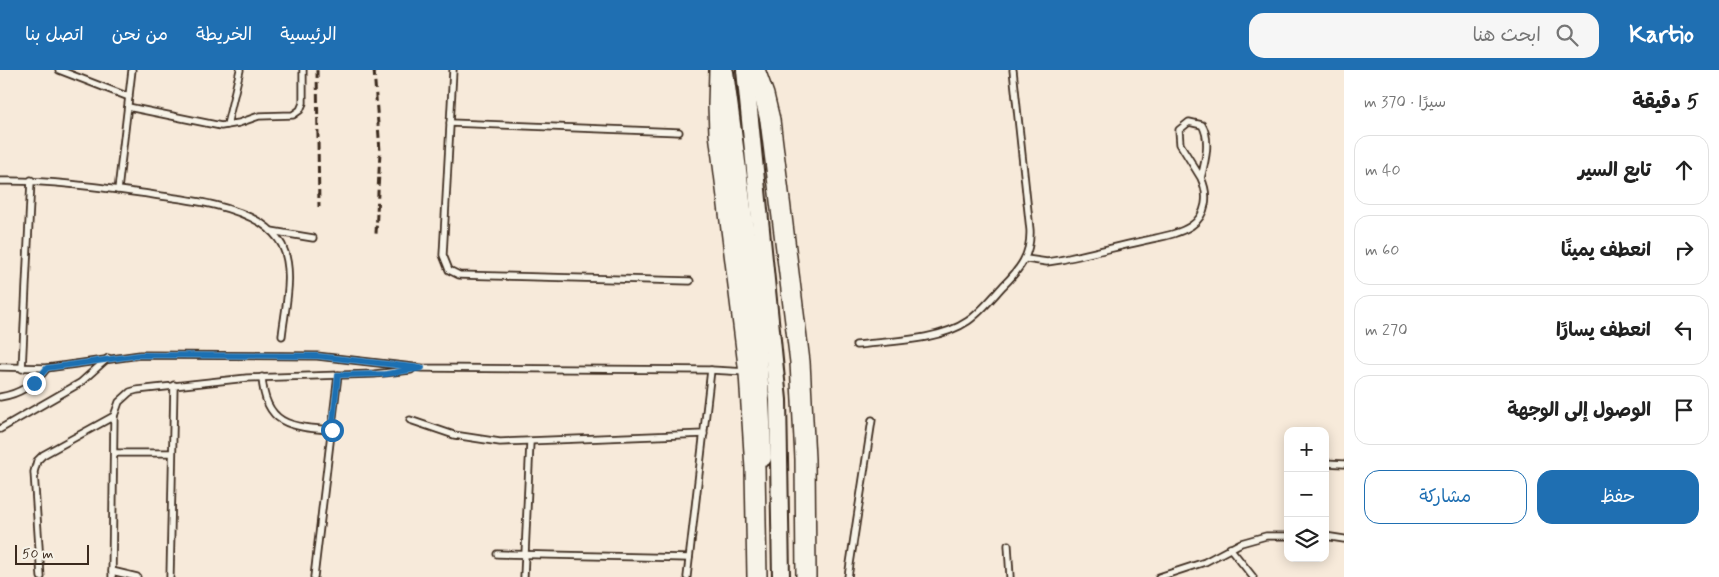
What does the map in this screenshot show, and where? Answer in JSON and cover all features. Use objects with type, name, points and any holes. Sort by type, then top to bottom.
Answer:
[{"type":"highway","points":[[719,70],[719,133],[749,372],[755,469],[757,577]]},
{"type":"highway","points":[[755,70],[770,120],[800,362],[805,459],[806,577]]},
{"type":"main road","points":[[725,70],[745,222],[762,403],[764,577]]},
{"type":"main road","points":[[745,70],[778,400],[781,577]]},
{"type":"lane","points":[[59,70],[129,97]]},
{"type":"lane","points":[[118,190],[132,70]]},
{"type":"lane","points":[[227,125],[240,70]]},
{"type":"lane","points":[[128,107],[210,124],[227,125],[259,116],[289,115],[297,113],[303,103],[303,70]]},
{"type":"lane","points":[[453,70],[444,255],[446,266],[454,273],[690,281]]},
{"type":"lane","points":[[856,345],[932,335],[960,326],[978,313],[1026,259],[1030,230],[1013,70]]},
{"type":"lane","points":[[1026,259],[1047,262],[1060,260],[1183,230],[1196,222],[1204,208],[1206,193],[1201,178],[1178,140],[1178,130],[1189,122],[1198,122],[1204,129],[1206,148],[1201,178]]},
{"type":"lane","points":[[450,123],[680,132]]},
{"type":"lane","points":[[22,368],[31,180]]},
{"type":"lane","points":[[0,181],[31,180],[72,183],[214,205],[246,216],[271,231],[313,238]]},
{"type":"lane","points":[[271,231],[283,247],[288,266],[282,336]]},
{"type":"lane","points":[[0,367],[47,368],[140,355],[317,356],[422,368],[711,370],[749,372]]},
{"type":"lane","points":[[0,429],[80,383],[109,358]]},
{"type":"lane","points":[[0,397],[25,389],[41,376],[47,368]]},
{"type":"lane","points":[[137,577],[112,574],[114,416],[119,402],[130,392],[174,385],[262,377],[386,374],[422,368]]},
{"type":"lane","points":[[687,577],[711,370]]},
{"type":"lane","points":[[314,577],[338,375]]},
{"type":"lane","points":[[262,377],[266,402],[282,422],[298,428],[332,430]]},
{"type":"lane","points":[[170,577],[174,385]]},
{"type":"lane","points":[[41,577],[34,472],[36,464],[43,455],[114,416]]},
{"type":"lane","points":[[410,420],[469,438],[500,442],[704,434]]},
{"type":"lane","points":[[848,577],[872,420]]},
{"type":"lane","points":[[524,577],[530,442]]},
{"type":"lane","points":[[114,453],[172,453]]},
{"type":"lane","points":[[1329,463],[1344,464]]},
{"type":"lane","points":[[1159,577],[1186,570],[1230,548],[1254,539],[1284,536]]},
{"type":"lane","points":[[1329,537],[1344,539],[1344,545]]},
{"type":"lane","points":[[1008,545],[1010,577]]},
{"type":"lane","points":[[1230,548],[1253,577]]},
{"type":"lane","points":[[498,554],[689,558]]},
{"type":"lane","points":[[1186,570],[1186,577]]},
{"type":"railway","points":[[317,70],[319,207]]},
{"type":"railway","points":[[374,70],[380,151],[376,234]]},
{"type":"route","points":[[34,383],[47,368],[140,355],[317,356],[399,367],[422,368],[386,374],[338,375],[332,430]]}]
